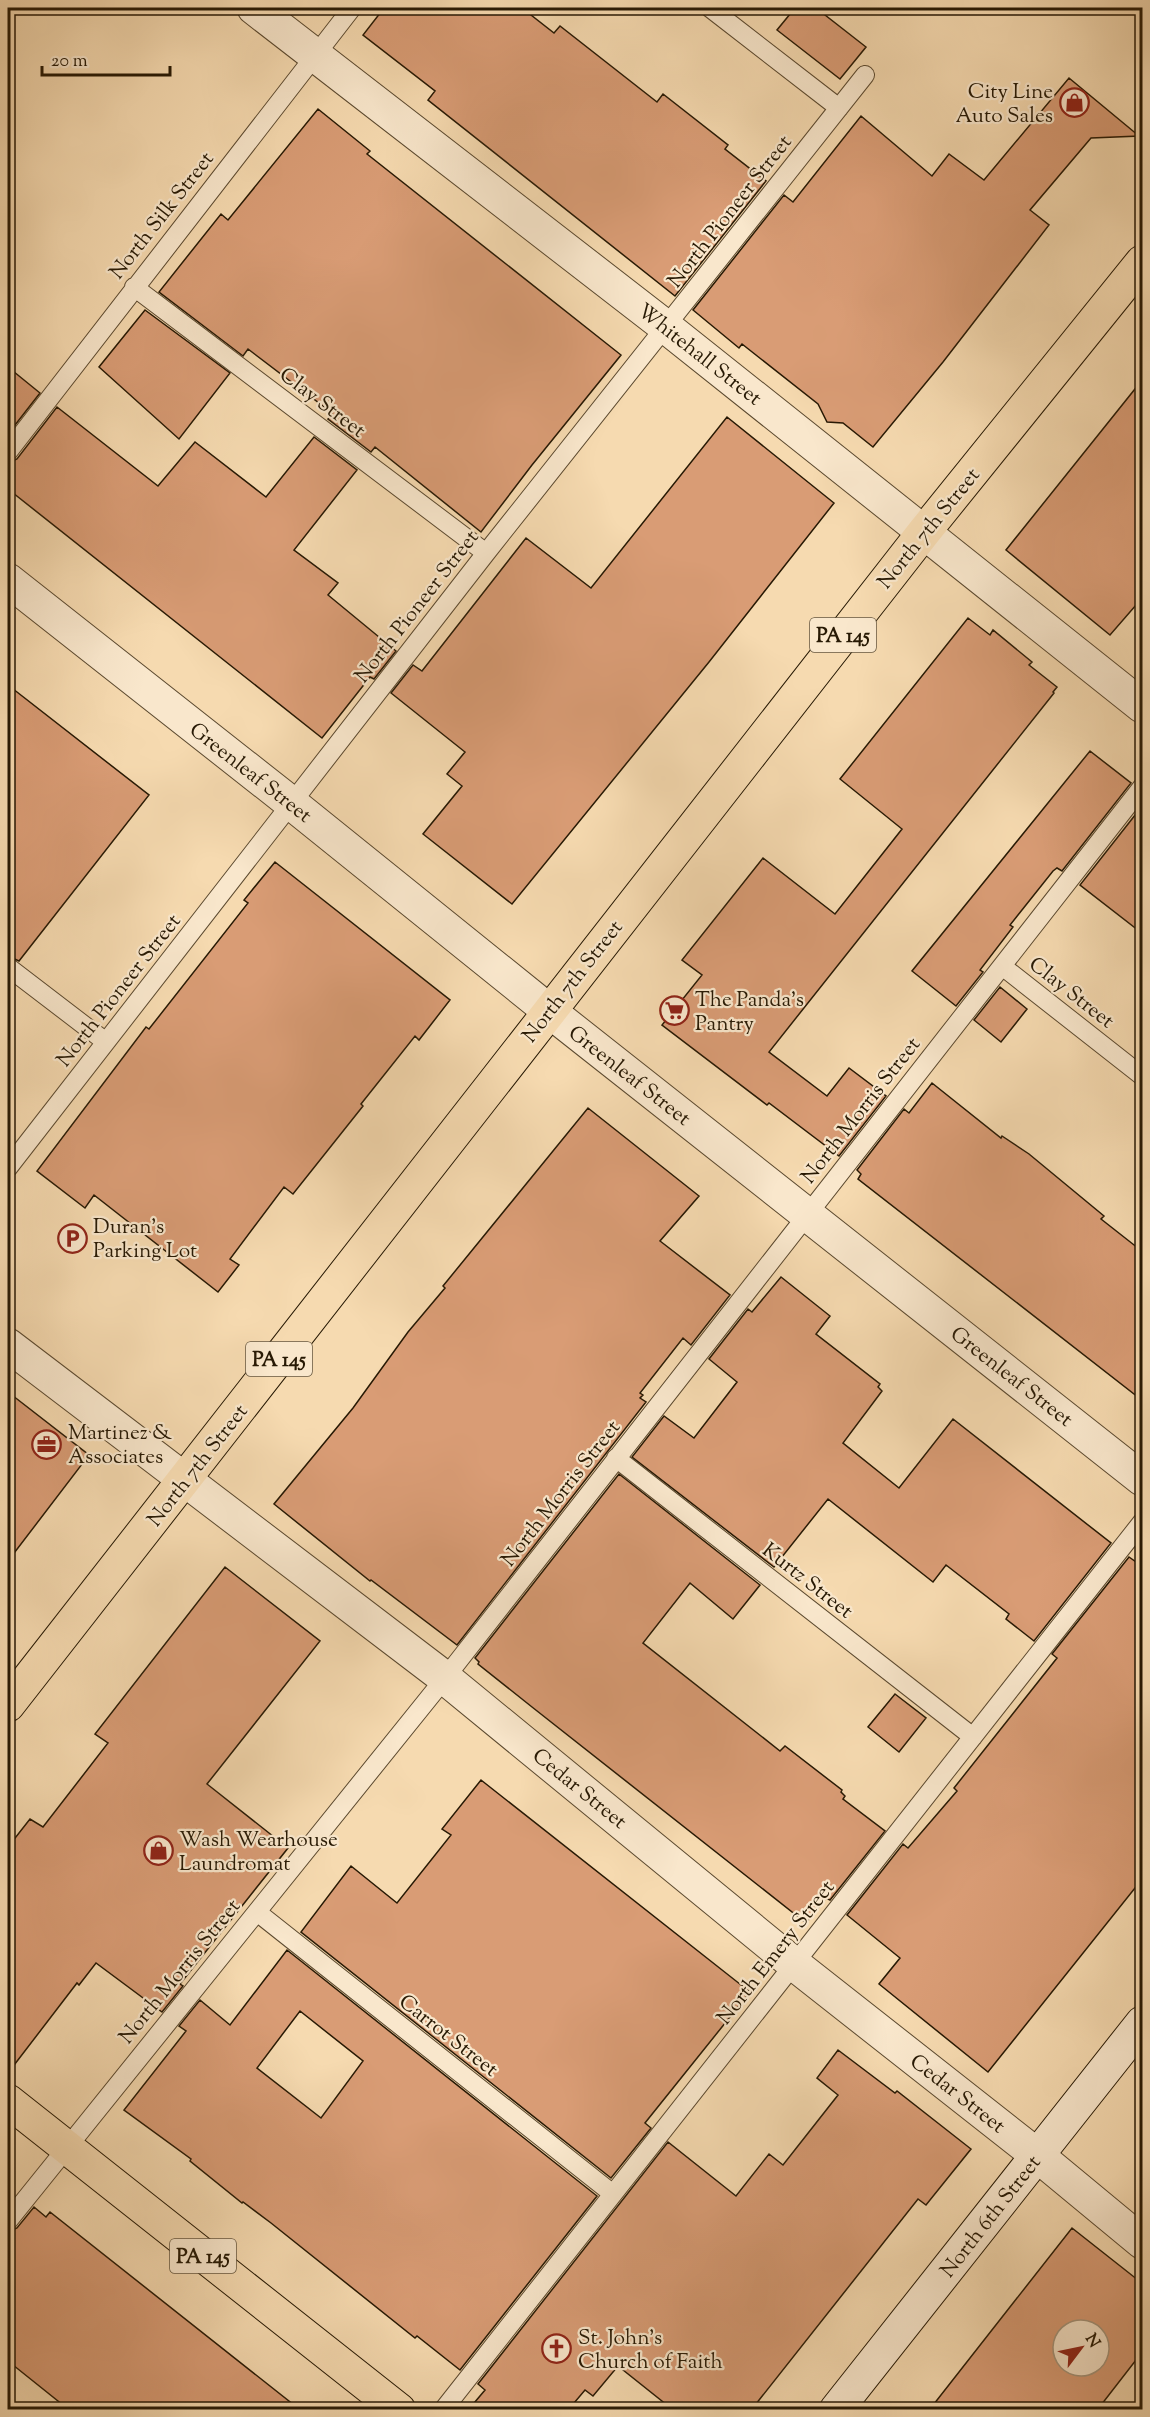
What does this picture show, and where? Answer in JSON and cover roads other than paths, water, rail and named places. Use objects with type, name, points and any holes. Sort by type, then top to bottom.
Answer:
[{"type":"main road","name":"North 7th Street","points":[[8,1705],[186,1479],[548,1010],[924,532],[1143,262]]},
{"type":"main road","name":"PA 145","points":[[8,2102],[399,2409]]},
{"type":"street","name":"Whitehall Street","points":[[254,8],[666,327],[1143,706]]},
{"type":"street","name":"Greenleaf Street","points":[[8,580],[1143,1479]]},
{"type":"street","name":"Cedar Street","points":[[8,1345],[445,1678],[794,1964],[1038,2156],[1143,2242]]},
{"type":"street","name":"North 6th Street","points":[[836,2409],[1143,2023]]},
{"type":"lane","name":"North Silk Street","points":[[8,452],[352,8]]},
{"type":"lane","points":[[710,8],[839,108]]},
{"type":"lane","name":"North Pioneer Street","points":[[8,1168],[486,553],[865,75]]},
{"type":"lane","name":"Clay Street","points":[[134,287],[486,553]]},
{"type":"lane","name":"North Morris Street","points":[[8,2221],[248,1915],[445,1678],[1143,787]]},
{"type":"lane","name":"Clay Street","points":[[1002,966],[1143,1076]]},
{"type":"lane","points":[[8,967],[106,1042]]},
{"type":"lane","name":"Kurtz Street","points":[[616,1458],[973,1737]]},
{"type":"lane","name":"North Emery Street","points":[[443,2409],[1143,1522]]},
{"type":"lane","name":"Carrot Street","points":[[248,1915],[613,2194]]},
{"type":"place","name":"City Line Auto Sales","points":[[1074,103]]},
{"type":"place","name":"The Panda's Pantry","points":[[674,1011]]},
{"type":"place","name":"Duran's Parking Lot","points":[[72,1238]]},
{"type":"place","name":"Martinez & Associates","points":[[47,1444]]},
{"type":"place","name":"Wash Wearhouse Laundromat","points":[[158,1851]]},
{"type":"place","name":"St. John's Church of Faith","points":[[557,2349]]}]
